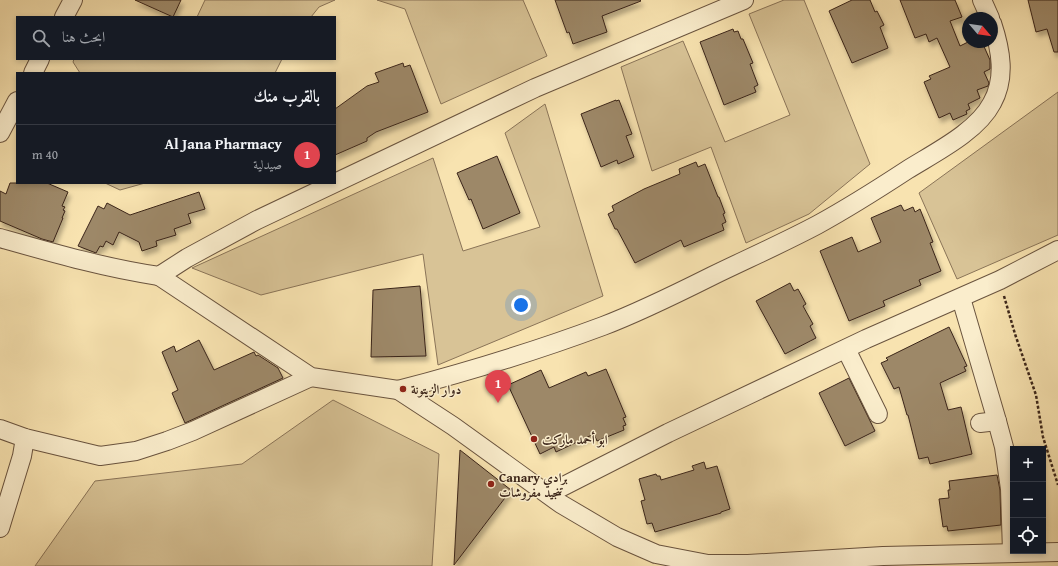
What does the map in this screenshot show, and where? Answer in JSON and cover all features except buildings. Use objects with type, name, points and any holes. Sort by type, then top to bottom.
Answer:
[{"type":"street","points":[[65,16],[73,0]]},
{"type":"street","points":[[336,182],[535,88],[714,11],[744,0]]},
{"type":"street","points":[[982,0],[987,12]]},
{"type":"street","points":[[0,238],[70,258],[128,272],[159,276],[311,377],[398,390],[445,378],[604,326],[663,301],[817,224],[944,148],[971,128],[984,115],[992,104],[1001,78],[998,40]]},
{"type":"street","points":[[33,72],[39,60]]},
{"type":"street","points":[[0,133],[16,103]]},
{"type":"street","points":[[159,276],[186,258],[257,220],[333,184]]},
{"type":"street","points":[[548,494],[668,433],[873,336],[1000,280],[1058,250]]},
{"type":"street","points":[[961,298],[989,422],[1004,447],[1010,489],[1011,518]]},
{"type":"street","points":[[846,349],[878,414]]},
{"type":"street","points":[[0,429],[25,438],[100,456],[136,451],[194,431],[311,377]]},
{"type":"street","points":[[398,390],[453,426],[561,504],[624,540],[656,554],[708,564],[748,564],[883,556],[1010,552]]},
{"type":"street","points":[[0,528],[22,456],[25,438]]},
{"type":"street","points":[[1046,552],[1058,552]]},
{"type":"path","points":[[1000,280],[1015,334],[1036,395],[1043,437],[1058,485]]},
{"type":"shaded area","points":[[205,0],[335,0],[319,7],[312,16],[197,16]]},
{"type":"shaded area","points":[[377,0],[523,0],[547,56],[441,104],[405,9]]},
{"type":"shaded area","points":[[784,0],[804,0],[870,164],[809,214],[746,243],[711,147],[652,171],[621,67],[683,41],[725,142],[790,115],[749,14]]},
{"type":"shaded area","points":[[74,60],[282,60],[276,72],[79,72],[73,62]]},
{"type":"shaded area","points":[[1058,92],[1058,235],[957,279],[919,193]]},
{"type":"shaded area","points":[[545,104],[603,296],[438,365],[423,254],[261,295],[192,268],[433,158],[463,251],[540,227],[505,133]]},
{"type":"shaded area","points":[[107,184],[141,184],[120,190]]},
{"type":"shaded area","points":[[333,400],[439,454],[432,566],[35,566],[95,481],[242,464]]},
{"type":"place","name":"دوار الزيتونة","points":[[403,389]]},
{"type":"place","name":"Al Jana Pharmacy","points":[[498,403]]},
{"type":"place","name":"ابو أحمد ماركت","points":[[534,439]]},
{"type":"place","name":"Canary برادي تنجيد مفروشات","points":[[491,484]]}]
